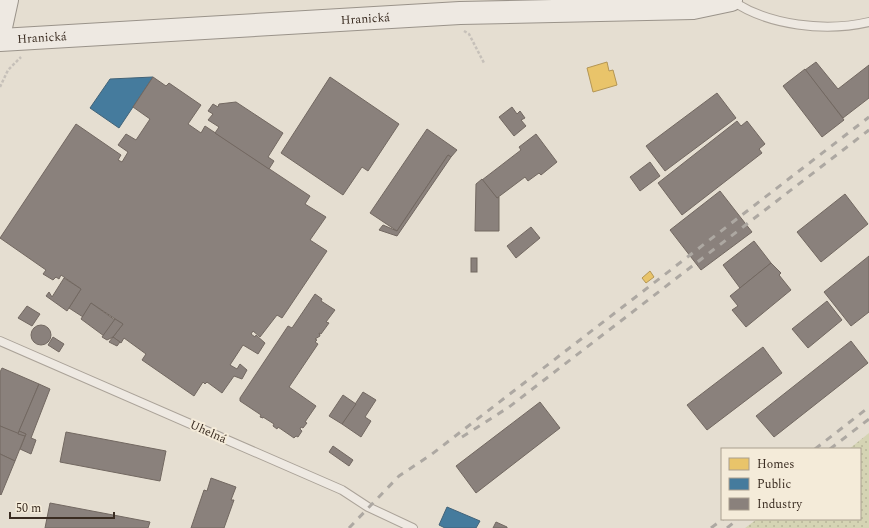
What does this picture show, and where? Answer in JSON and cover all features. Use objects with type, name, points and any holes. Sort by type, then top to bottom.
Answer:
[{"type":"street","name":"Hranická","points":[[0,32],[7,0]]},
{"type":"street","name":"Hranická","points":[[0,40],[460,12],[687,9],[712,6],[731,0]]},
{"type":"lane","points":[[731,0],[756,15],[814,26],[838,27],[869,22]]},
{"type":"lane","name":"Uhelná","points":[[0,341],[342,490],[368,507],[413,528]]},
{"type":"green space","points":[[869,433],[869,528],[745,528],[756,520],[861,520],[861,448],[850,448]]},
{"type":"building: Homes","points":[[607,62],[609,71],[613,70],[617,85],[593,92],[587,68]]},
{"type":"building: Homes","points":[[650,271],[654,277],[646,283],[642,278]]},
{"type":"building: Public","points":[[153,77],[119,128],[90,108],[110,79]]},
{"type":"building: Public","points":[[447,507],[480,521],[476,528],[445,528],[439,525]]},
{"type":"building: Industry","points":[[816,62],[838,89],[869,65],[869,98],[843,118],[805,70]]},
{"type":"building: Industry","points":[[805,69],[844,120],[822,137],[783,86]]},
{"type":"building: Industry","points":[[153,77],[166,86],[169,83],[201,105],[188,124],[201,133],[205,126],[310,196],[305,204],[326,217],[310,240],[327,251],[282,318],[277,315],[260,337],[253,331],[251,334],[255,337],[256,335],[265,343],[258,354],[243,345],[230,365],[237,369],[240,364],[247,370],[242,379],[234,376],[222,393],[207,382],[205,384],[203,382],[194,396],[142,360],[146,354],[124,338],[121,343],[113,337],[123,324],[91,303],[83,317],[69,308],[81,289],[61,275],[59,279],[56,277],[53,280],[43,274],[46,270],[0,238],[76,124],[121,155],[118,160],[122,162],[128,152],[118,145],[126,134],[136,140],[150,119],[133,107]]},
{"type":"building: Industry","points":[[330,77],[399,124],[368,171],[362,167],[343,195],[281,153]]},
{"type":"building: Industry","points":[[717,93],[736,118],[665,171],[646,146]]},
{"type":"building: Industry","points":[[236,102],[283,133],[268,157],[274,161],[269,169],[215,133],[219,127],[208,120],[213,114],[208,111],[213,104],[218,107],[219,104]]},
{"type":"building: Industry","points":[[512,107],[517,114],[520,111],[525,118],[521,120],[526,126],[514,136],[499,117]]},
{"type":"building: Industry","points":[[737,121],[741,126],[747,121],[765,144],[759,149],[762,153],[682,215],[658,183]]},
{"type":"building: Industry","points":[[427,129],[457,150],[451,157],[448,155],[397,231],[370,213]]},
{"type":"building: Industry","points":[[536,134],[557,162],[541,175],[539,173],[528,181],[525,177],[497,198],[482,180],[521,150],[519,147]]},
{"type":"building: Industry","points":[[448,155],[451,157],[397,236],[379,230],[383,225],[397,231]]},
{"type":"building: Industry","points":[[650,162],[660,176],[640,191],[630,177]]},
{"type":"building: Industry","points":[[482,179],[497,198],[499,197],[499,231],[475,231],[476,184]]},
{"type":"building: Industry","points":[[720,191],[752,232],[701,270],[670,230]]},
{"type":"building: Industry","points":[[845,194],[868,224],[821,262],[797,232]]},
{"type":"building: Industry","points":[[531,227],[540,238],[516,258],[507,246]]},
{"type":"building: Industry","points":[[754,241],[771,263],[740,288],[723,265]]},
{"type":"building: Industry","points":[[869,256],[869,312],[851,326],[824,292]]},
{"type":"building: Industry","points":[[471,258],[477,258],[477,272],[471,272]]},
{"type":"building: Industry","points":[[771,263],[781,273],[779,275],[791,290],[746,327],[732,310],[738,306],[730,296]]},
{"type":"building: Industry","points":[[64,278],[81,289],[67,311],[46,296],[49,292],[52,297]]},
{"type":"building: Industry","points":[[315,294],[322,299],[321,301],[335,310],[326,322],[329,323],[321,334],[319,333],[320,336],[315,339],[317,340],[315,342],[318,344],[289,387],[316,406],[305,422],[307,423],[303,428],[301,427],[300,429],[302,431],[298,437],[296,436],[294,438],[278,427],[277,429],[273,426],[274,424],[263,417],[260,417],[261,415],[240,401],[240,398],[288,326],[292,328]]},
{"type":"building: Industry","points":[[827,301],[842,320],[808,348],[792,329]]},
{"type":"building: Industry","points":[[91,303],[115,320],[104,336],[81,319]]},
{"type":"building: Industry","points":[[27,306],[40,314],[32,326],[18,318]]},
{"type":"building: Industry","points":[[115,319],[123,324],[113,337],[107,340],[102,337]]},
{"type":"building: Industry","points":[[41,325],[48,328],[51,335],[48,342],[41,345],[34,342],[31,335],[34,328]]},
{"type":"building: Industry","points":[[53,337],[64,344],[59,352],[48,345]]},
{"type":"building: Industry","points":[[113,337],[120,342],[117,346],[109,342]]},
{"type":"building: Industry","points":[[851,341],[868,363],[774,437],[756,416]]},
{"type":"building: Industry","points":[[763,347],[782,373],[707,430],[687,405]]},
{"type":"building: Industry","points":[[2,368],[39,384],[18,434],[0,426],[0,372]]},
{"type":"building: Industry","points":[[39,384],[50,389],[31,438],[36,440],[31,454],[20,449],[26,434],[19,431]]},
{"type":"building: Industry","points":[[363,392],[376,400],[365,417],[371,421],[361,437],[342,424]]},
{"type":"building: Industry","points":[[343,395],[356,404],[342,424],[329,416]]},
{"type":"building: Industry","points":[[540,402],[560,428],[476,493],[456,466]]},
{"type":"building: Industry","points":[[0,426],[25,436],[15,461],[0,454]]},
{"type":"building: Industry","points":[[19,431],[26,434],[25,436],[18,434]]},
{"type":"building: Industry","points":[[66,432],[166,451],[160,481],[60,462]]},
{"type":"building: Industry","points":[[333,446],[353,460],[349,466],[329,452]]},
{"type":"building: Industry","points":[[0,454],[15,461],[1,495],[0,494]]},
{"type":"building: Industry","points":[[211,478],[236,487],[231,500],[234,500],[224,528],[191,528],[204,490],[207,491]]},
{"type":"building: Industry","points":[[50,503],[150,522],[148,528],[45,528]]},
{"type":"building: Industry","points":[[496,522],[507,527],[507,528],[493,528]]},
{"type":"railway","points":[[349,528],[399,476],[432,454],[869,117]]},
{"type":"railway","points":[[462,437],[509,407],[869,130]]},
{"type":"railway","points":[[816,448],[869,407]]},
{"type":"railway","points":[[831,448],[869,419]]},
{"type":"railway","points":[[711,528],[722,520]]},
{"type":"railway","points":[[727,528],[737,520]]}]
